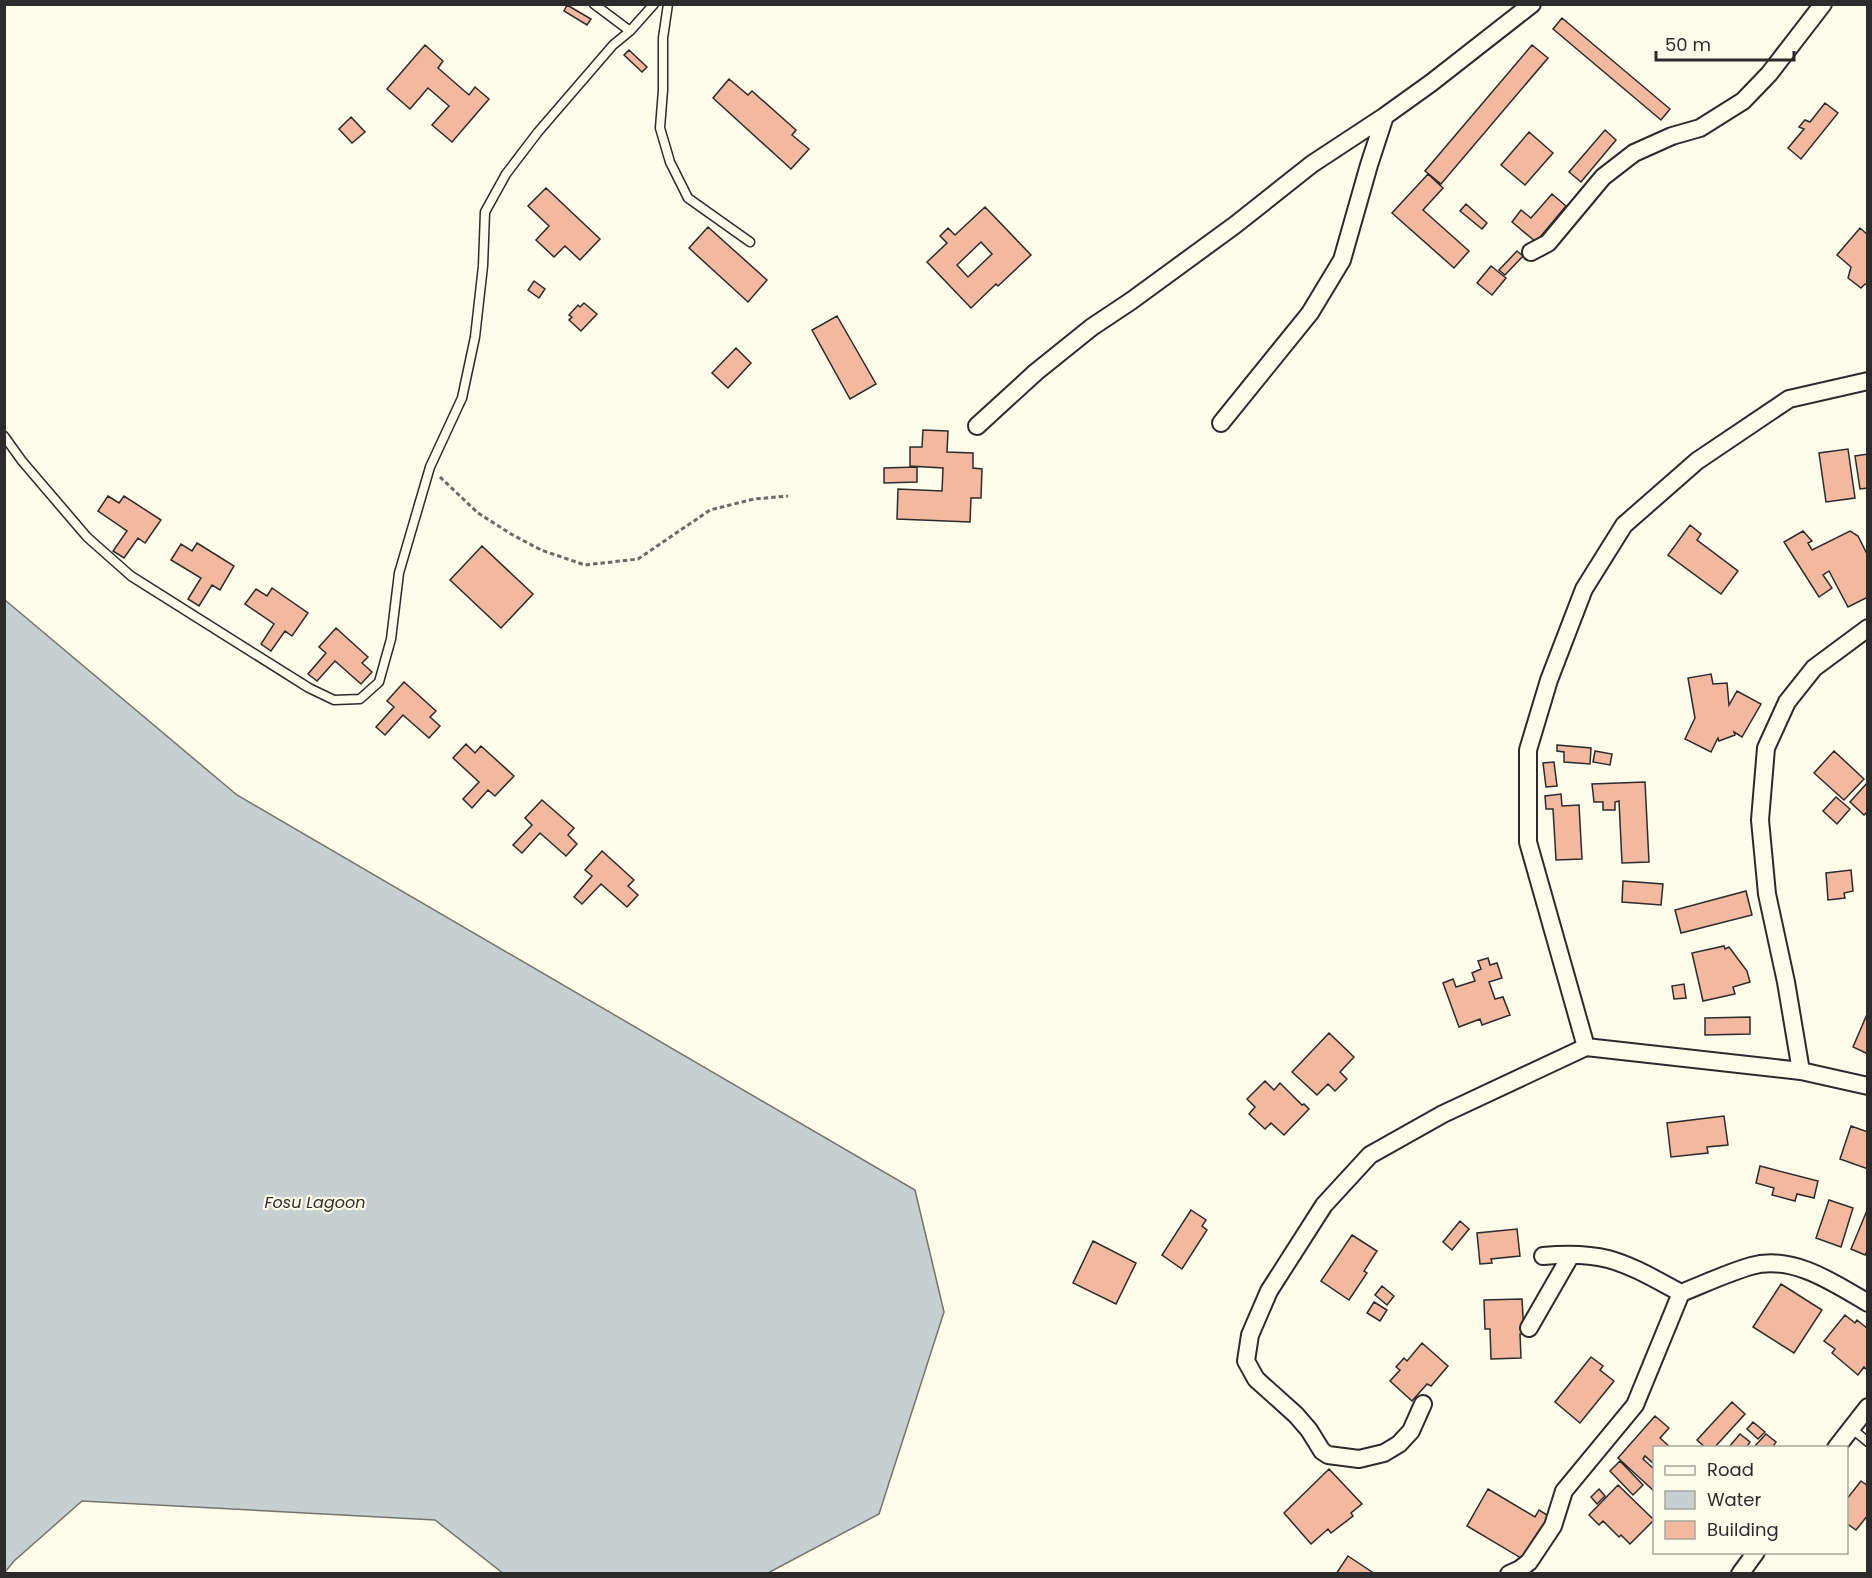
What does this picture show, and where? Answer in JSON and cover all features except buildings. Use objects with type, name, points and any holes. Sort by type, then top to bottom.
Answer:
[{"type":"street","points":[[977,426],[1036,372],[1092,327],[1217,238],[1312,164],[1385,116],[1532,4]]},
{"type":"street","points":[[1531,252],[1548,243],[1603,177],[1634,153],[1672,136],[1700,128],[1743,101],[1769,74],[1823,4]]},
{"type":"street","points":[[1221,423],[1310,313],[1342,260],[1385,116]]},
{"type":"street","points":[[1586,1047],[1528,842],[1528,750],[1550,680],[1584,589],[1624,525],[1697,461],[1789,399],[1868,381]]},
{"type":"street","points":[[1801,1071],[1786,982],[1767,894],[1760,820],[1766,748],[1787,702],[1814,668],[1868,628]]},
{"type":"street","points":[[1423,1404],[1411,1431],[1399,1444],[1384,1454],[1359,1460],[1328,1455],[1322,1451],[1296,1415],[1256,1379],[1246,1361],[1250,1335],[1269,1291],[1324,1205],[1370,1155],[1443,1114],[1586,1047],[1801,1071],[1868,1086]]},
{"type":"street","points":[[1529,1328],[1571,1255]]},
{"type":"street","points":[[1543,1256],[1571,1255],[1609,1259],[1681,1293]]},
{"type":"street","points":[[1509,1574],[1528,1562],[1553,1526],[1564,1491],[1635,1405],[1681,1293],[1752,1266],[1780,1265],[1809,1271],[1868,1303]]},
{"type":"street","points":[[1838,1446],[1868,1407]]},
{"type":"street","points":[[1740,1574],[1755,1554]]},
{"type":"lane","points":[[594,4],[630,32]]},
{"type":"lane","points":[[4,436],[22,461],[87,537],[131,576],[309,688],[334,700],[360,699],[379,682],[391,639],[399,573],[430,467],[462,398],[476,325],[483,266],[485,212],[506,174],[538,132],[613,45],[630,32],[654,4]]},
{"type":"lane","points":[[668,4],[663,38],[660,128],[670,162],[688,198],[750,242]]},
{"type":"lane","points":[[1851,1428],[1868,1442]]},
{"type":"path","points":[[430,467],[478,513],[511,534],[540,550],[585,565],[638,559],[710,510],[754,499],[788,496]]},
{"type":"water","name":"Fosu Lagoon","points":[[5,600],[237,795],[915,1190],[944,1312],[879,1514],[768,1573],[504,1574],[435,1520],[82,1501],[14,1561],[5,1572]]}]
